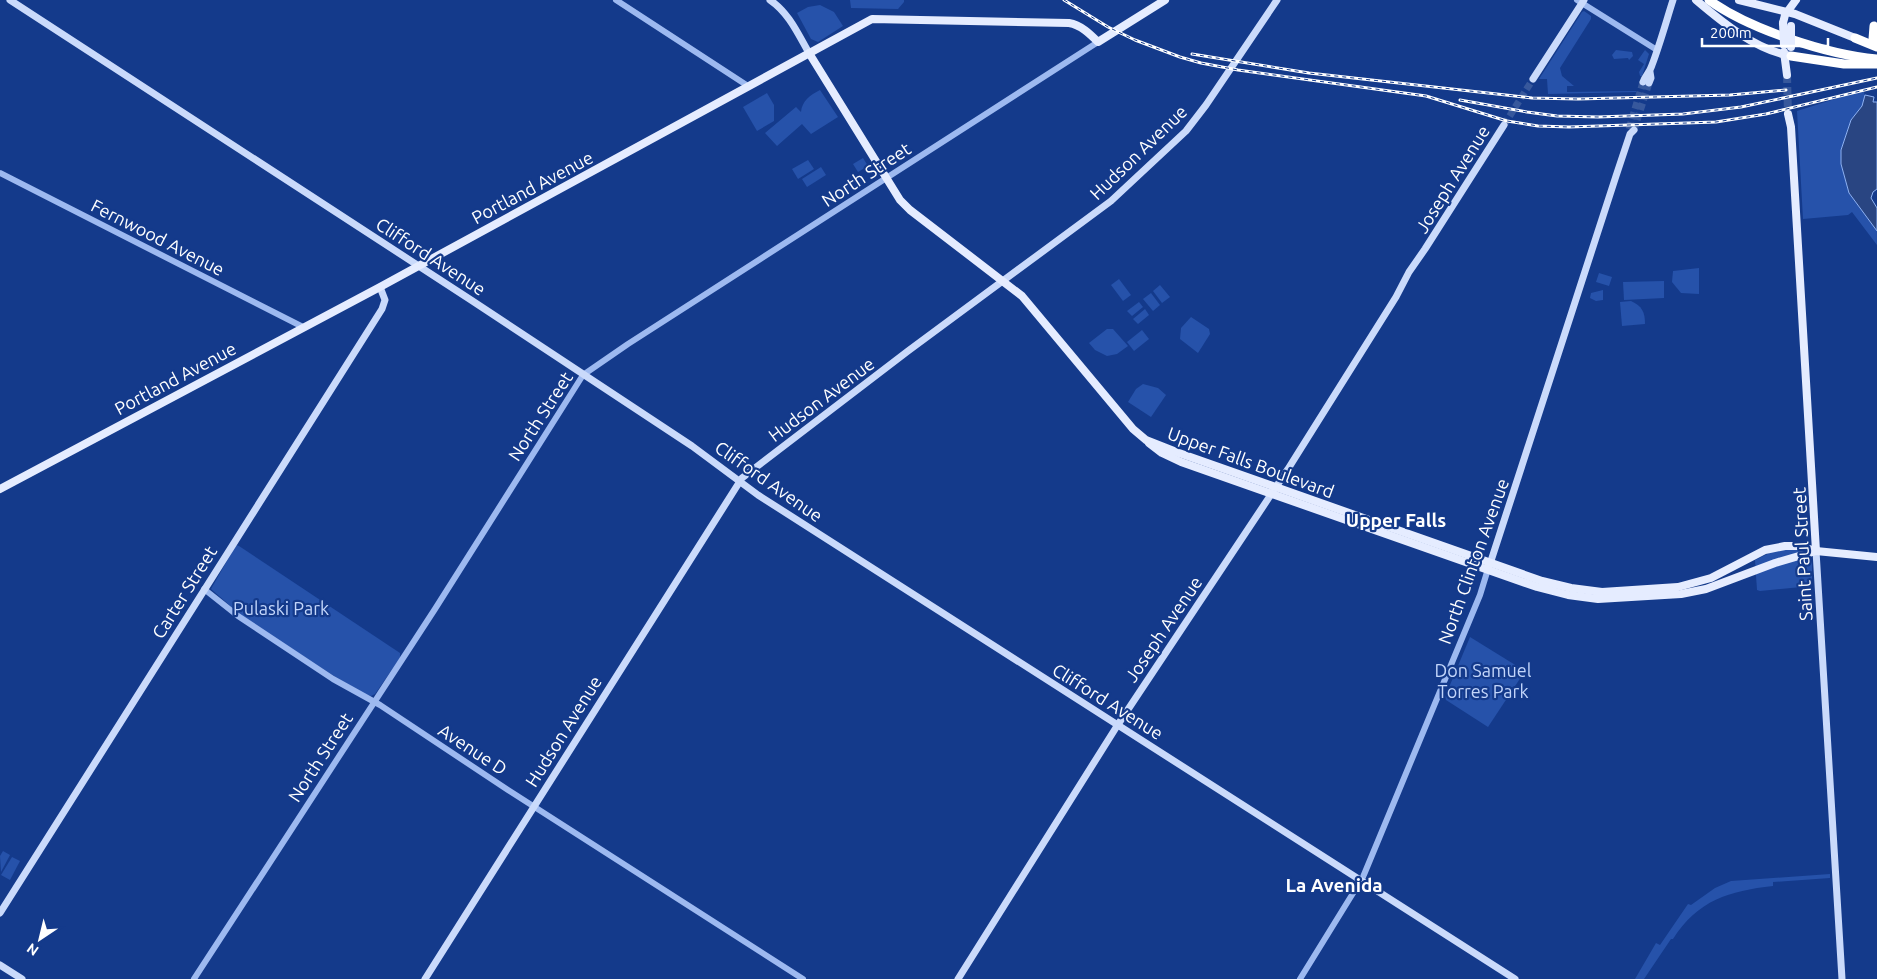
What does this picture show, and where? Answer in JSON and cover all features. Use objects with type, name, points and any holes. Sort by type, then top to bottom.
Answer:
[{"type":"highway","points":[[1709,0],[1734,16],[1770,31],[1836,52],[1877,59]]},
{"type":"highway","points":[[1719,0],[1749,17],[1778,28],[1837,46],[1877,53]]},
{"type":"highway","points":[[1874,26],[1873,39],[1877,46]]},
{"type":"highway","points":[[1855,38],[1877,46]]},
{"type":"highway","points":[[1788,51],[1844,64],[1877,64]]},
{"type":"main road","name":"Clifford Avenue","points":[[10,0],[692,446],[739,482],[1117,726],[1515,979]]},
{"type":"main road","points":[[770,0],[789,19],[810,54]]},
{"type":"main road","name":"North Street","points":[[1098,42],[1165,0]]},
{"type":"main road","name":"Hudson Avenue","points":[[425,979],[744,476],[1111,201],[1186,131],[1206,105],[1276,0]]},
{"type":"main road","points":[[1667,0],[1667,20]]},
{"type":"main road","points":[[1646,83],[1645,77],[1650,72],[1673,0]]},
{"type":"main road","points":[[1696,0],[1721,20],[1756,43],[1788,51]]},
{"type":"main road","points":[[1739,0],[1787,12],[1855,38]]},
{"type":"main road","points":[[1789,75],[1788,51],[1783,23],[1787,12],[1796,0]]},
{"type":"main road","points":[[1533,80],[1581,1]]},
{"type":"main road","points":[[1787,12],[1791,26],[1788,51]]},
{"type":"main road","name":"Portland Avenue","points":[[0,489],[419,266],[872,19],[1069,23],[1086,31],[1098,42]]},
{"type":"main road","name":"Upper Falls Boulevard","points":[[810,54],[905,205],[1027,301],[1120,415],[1146,440],[1274,490],[1490,566],[1561,594],[1590,598],[1621,598],[1699,591],[1775,562],[1816,551]]},
{"type":"main road","name":"Saint Paul Street","points":[[1791,113],[1842,979]]},
{"type":"main road","name":"Joseph Avenue","points":[[958,979],[1117,726],[1274,490],[1396,297],[1409,272],[1504,125]]},
{"type":"main road","name":"North Clinton Avenue","points":[[1490,566],[1631,131]]},
{"type":"main road","name":"Carter Street","points":[[0,913],[382,309],[385,300],[380,287]]},
{"type":"main road","name":"Upper Falls Boulevard","points":[[1490,566],[1564,587],[1609,592],[1674,587],[1696,583],[1758,553],[1773,548],[1798,546],[1816,551]]},
{"type":"main road","points":[[1816,551],[1877,557]]},
{"type":"main road","points":[[0,965],[22,979]]},
{"type":"street","points":[[616,0],[748,86]]},
{"type":"street","points":[[1581,1],[1657,50]]},
{"type":"street","name":"North Street","points":[[194,979],[440,602],[583,375],[628,344],[1098,42]]},
{"type":"street","name":"Fernwood Avenue","points":[[0,173],[303,327]]},
{"type":"street","name":"North Clinton Avenue","points":[[1300,979],[1361,882],[1480,595],[1490,566]]},
{"type":"street","name":"Avenue D","points":[[204,589],[251,625],[333,679],[374,702],[803,979]]},
{"type":"green space","points":[[850,0],[904,0],[904,2],[898,9],[851,8]]},
{"type":"green space","points":[[820,5],[834,12],[843,26],[818,42],[811,39],[797,13],[808,7]]},
{"type":"green space","points":[[1584,11],[1591,16],[1591,19],[1560,68],[1562,76],[1574,86],[1567,86],[1567,92],[1636,92],[1548,94],[1547,79],[1539,79]]},
{"type":"green space","points":[[1616,50],[1632,52],[1633,56],[1629,60],[1628,58],[1614,59],[1612,55]]},
{"type":"green space","points":[[1645,50],[1649,54],[1642,76],[1640,76],[1639,72],[1644,64],[1638,60]]},
{"type":"green space","points":[[820,90],[838,117],[811,134],[802,124],[777,146],[765,133],[796,107],[801,112],[807,99]]},
{"type":"green space","points":[[1863,90],[1865,95],[1862,106],[1851,120],[1841,150],[1841,164],[1849,193],[1877,231],[1877,245],[1852,212],[1848,215],[1803,219],[1797,111]]},
{"type":"green space","points":[[767,93],[774,105],[774,121],[757,131],[743,107]]},
{"type":"green space","points":[[863,158],[868,166],[858,172],[853,164]]},
{"type":"green space","points":[[808,160],[814,169],[798,179],[792,169]]},
{"type":"green space","points":[[821,167],[826,175],[807,187],[802,179]]},
{"type":"green space","points":[[1699,268],[1699,294],[1681,293],[1672,282],[1673,271]]},
{"type":"green space","points":[[1599,273],[1612,277],[1609,286],[1596,282]]},
{"type":"green space","points":[[1119,279],[1131,295],[1123,301],[1111,285]]},
{"type":"green space","points":[[1664,281],[1664,298],[1624,300],[1623,282]]},
{"type":"green space","points":[[1160,285],[1170,297],[1162,303],[1153,291]]},
{"type":"green space","points":[[1603,290],[1603,300],[1596,301],[1590,298],[1591,293]]},
{"type":"green space","points":[[1151,293],[1160,305],[1153,311],[1143,299]]},
{"type":"green space","points":[[1631,301],[1642,310],[1645,324],[1622,326],[1620,302]]},
{"type":"green space","points":[[1139,302],[1143,307],[1132,316],[1127,311]]},
{"type":"green space","points":[[1145,309],[1149,315],[1138,324],[1133,319]]},
{"type":"green space","points":[[1191,317],[1209,329],[1210,334],[1198,353],[1180,339],[1181,328]]},
{"type":"green space","points":[[1107,329],[1113,329],[1128,346],[1117,354],[1107,356],[1095,350],[1089,343]]},
{"type":"green space","points":[[1142,330],[1149,339],[1134,351],[1127,342]]},
{"type":"green space","points":[[1143,384],[1158,388],[1166,395],[1151,417],[1128,402],[1136,389]]},
{"type":"green space","name":"Pulaski Park","points":[[236,545],[400,653],[400,658],[375,694],[371,696],[365,694],[334,676],[243,617],[211,589]]},
{"type":"green space","points":[[1780,548],[1807,549],[1812,563],[1812,586],[1757,590],[1755,560]]},
{"type":"green space","name":"Don Samuel Torres Park","points":[[1470,637],[1525,671],[1488,727],[1446,700],[1445,697]]},
{"type":"green space","points":[[3,851],[10,855],[1,872],[0,856]]},
{"type":"green space","points":[[12,857],[20,861],[10,880],[1,875]]},
{"type":"green space","points":[[1830,874],[1830,878],[1773,882],[1773,886],[1742,891],[1704,906],[1671,939],[1644,979],[1635,979],[1656,943],[1660,945],[1688,904],[1691,905],[1715,888],[1731,881]]},
{"type":"shaded area","points":[[1865,95],[1874,97],[1873,102],[1877,102],[1877,189],[1873,192],[1871,198],[1877,208],[1877,231],[1849,193],[1841,164],[1841,150],[1851,120],[1862,106]]},
{"type":"tunnel","points":[[1787,75],[1788,114]]},
{"type":"tunnel","points":[[1504,125],[1533,79]]},
{"type":"tunnel","points":[[1629,129],[1643,82]]},
{"type":"tunnel","points":[[1634,130],[1649,83]]},
{"type":"railway","points":[[1064,0],[1108,27],[1135,40],[1201,63],[1238,70],[1426,96],[1507,121],[1538,126],[1569,127],[1716,122],[1766,114],[1877,87]]},
{"type":"railway","points":[[1192,54],[1309,73],[1532,98],[1578,99],[1730,95],[1786,90]]},
{"type":"railway","points":[[1460,100],[1557,116],[1598,117],[1683,114],[1741,107],[1877,78]]},
{"type":"district","name":"Upper Falls","points":[[1396,520]]},
{"type":"district","name":"La Avenida","points":[[1334,885]]}]
